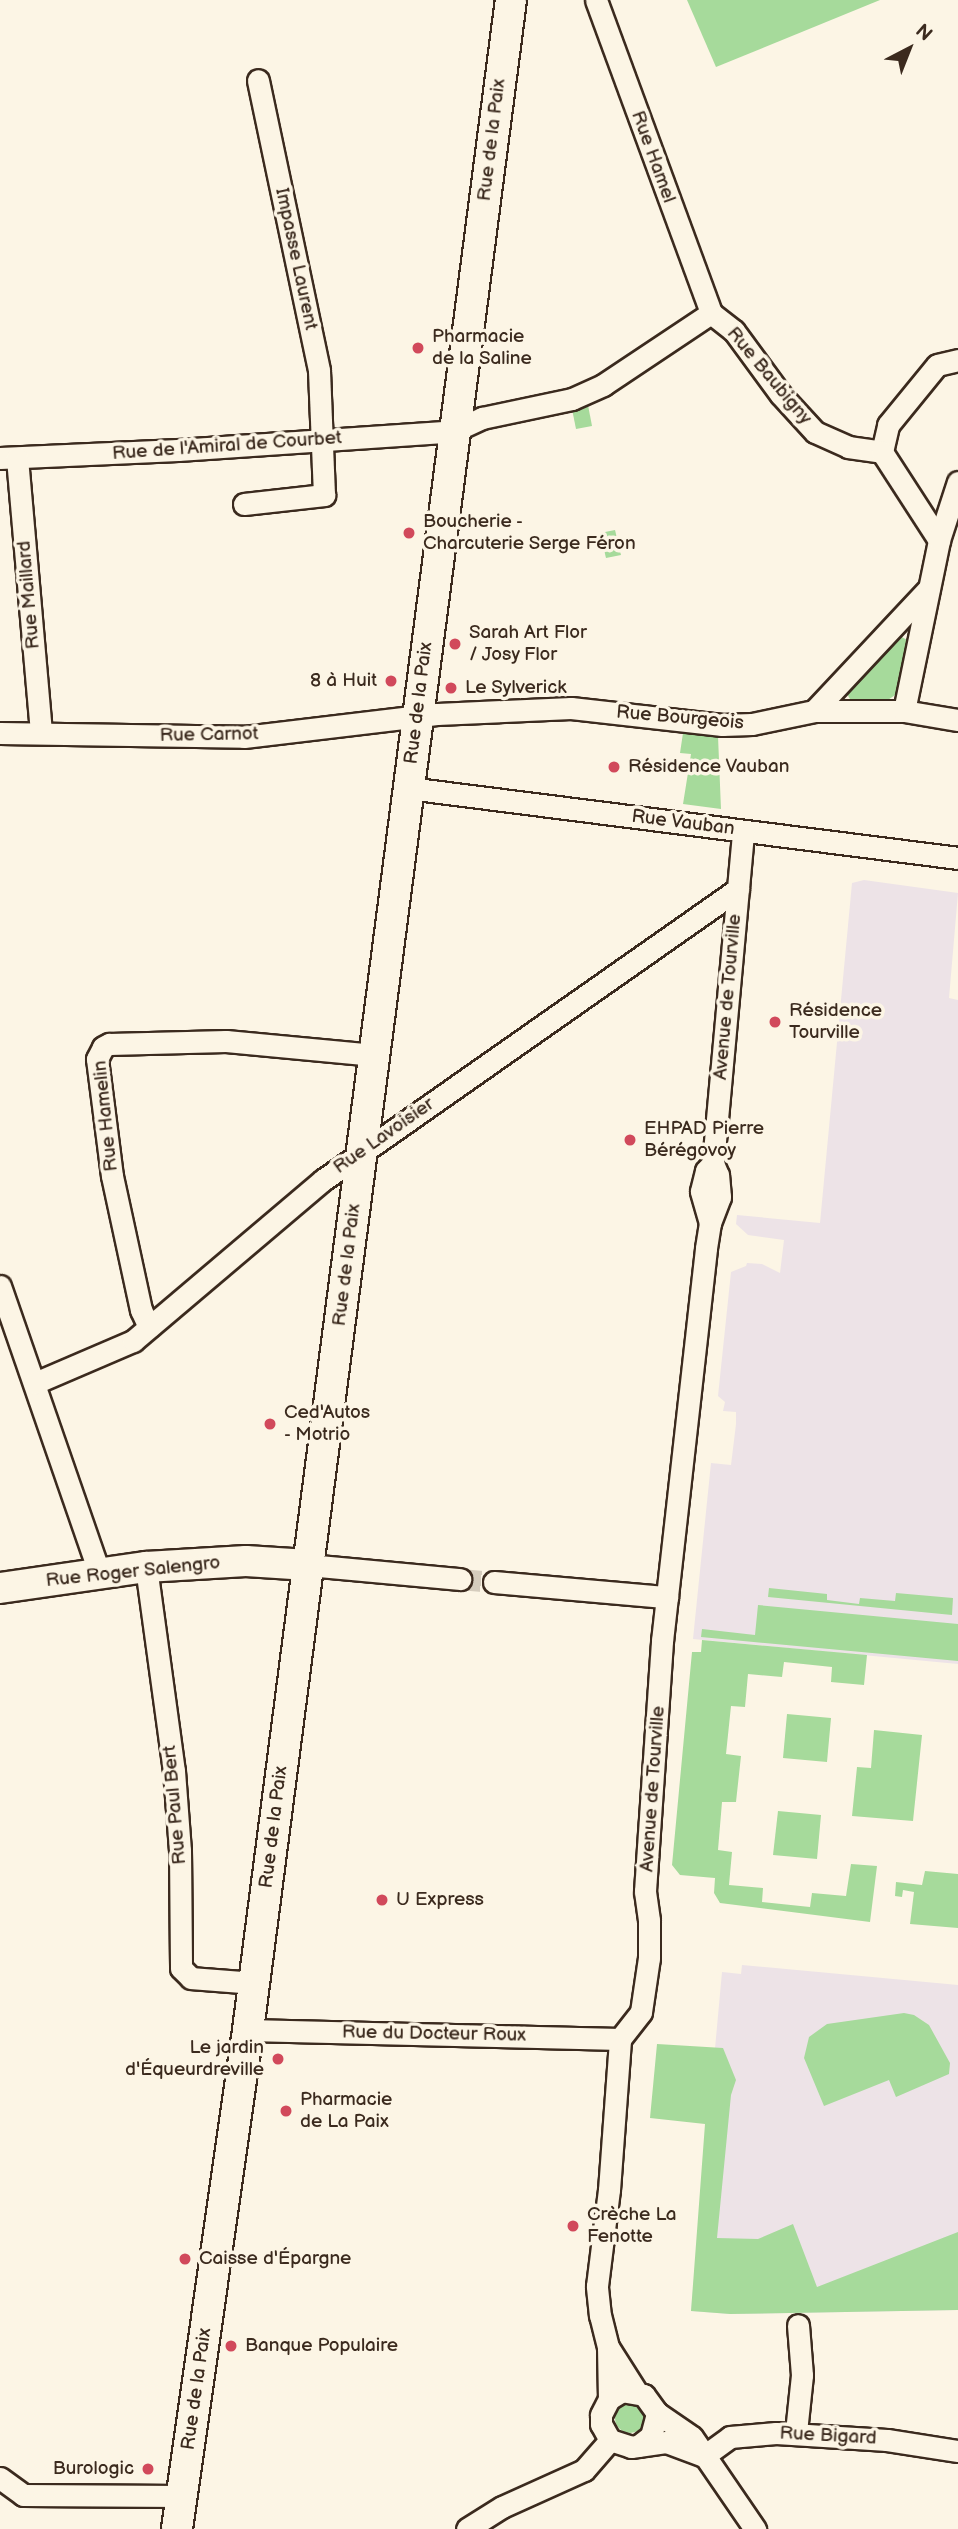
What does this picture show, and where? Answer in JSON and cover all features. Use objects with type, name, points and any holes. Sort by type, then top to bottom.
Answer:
[{"type":"main road","name":"Rue de la Paix","points":[[177,2529],[248,2030],[511,0]]},
{"type":"main road","name":"Rue Roger Salengro","points":[[0,1588],[146,1566],[246,1561],[308,1564]]},
{"type":"street","name":"Rue Hamel","points":[[596,0],[711,313]]},
{"type":"street","name":"Impasse Laurent","points":[[244,504],[324,495],[319,370],[258,80]]},
{"type":"street","name":"Rue Baubigny","points":[[454,431],[482,418],[572,399],[603,385],[711,313],[734,331],[781,395],[815,432],[848,447],[882,452]]},
{"type":"street","points":[[939,540],[882,452],[888,425],[937,365],[958,360]]},
{"type":"street","name":"Rue de l'Amiral de Courbet","points":[[9,458],[454,431]]},
{"type":"street","name":"Rue Maillard","points":[[9,458],[41,732]]},
{"type":"street","points":[[904,711],[939,540],[958,482]]},
{"type":"street","points":[[814,711],[929,588]]},
{"type":"street","name":"Rue Bourgeois","points":[[418,716],[571,708],[722,724],[752,724],[814,711],[904,711],[958,720]]},
{"type":"street","name":"Rue Carnot","points":[[0,733],[244,737],[418,716]]},
{"type":"street","name":"Rue Vauban","points":[[408,788],[958,858]]},
{"type":"street","name":"Avenue de Tourville","points":[[620,2039],[641,2012],[649,1958],[649,1920],[645,1892],[667,1597],[709,1223],[701,1191],[706,1171],[712,1163],[743,831]]},
{"type":"street","name":"Rue Lavoisier","points":[[35,1383],[121,1349],[361,1151],[738,889]]},
{"type":"street","name":"Rue Hamelin","points":[[149,1327],[141,1310],[112,1176],[97,1059],[103,1047],[109,1044],[226,1041],[374,1055]]},
{"type":"street","points":[[0,1286],[99,1572]]},
{"type":"street","points":[[308,1564],[460,1578]]},
{"type":"street","name":"Rue Paul Bert","points":[[146,1566],[174,1772],[180,1850],[181,1968],[191,1978],[254,1983]]},
{"type":"street","points":[[494,1582],[667,1597]]},
{"type":"street","name":"Rue du Docteur Roux","points":[[248,2030],[620,2039]]},
{"type":"street","points":[[620,2039],[609,2190],[597,2286],[600,2316],[608,2347],[609,2399],[601,2415],[601,2424],[610,2440],[623,2446],[666,2442],[704,2456]]},
{"type":"street","points":[[796,2432],[802,2375],[798,2325]]},
{"type":"street","points":[[608,2347],[636,2391],[650,2400],[657,2413],[692,2437],[755,2529]]},
{"type":"street","points":[[609,2399],[622,2391],[636,2391]]},
{"type":"street","points":[[638,2446],[655,2429],[657,2413]]},
{"type":"street","name":"Rue Bigard","points":[[704,2456],[730,2437],[796,2432],[887,2440],[958,2451]]},
{"type":"street","points":[[467,2529],[502,2507],[584,2470],[610,2440]]},
{"type":"street","points":[[0,2478],[23,2495],[181,2496]]},
{"type":"shaded area","points":[[864,880],[958,893],[949,998],[958,1000],[958,1664],[693,1639],[711,1463],[731,1465],[736,1424],[736,1412],[723,1411],[725,1402],[718,1396],[731,1272],[746,1266],[747,1263],[762,1264],[780,1273],[784,1240],[748,1235],[736,1224],[737,1215],[820,1223],[852,883]]},
{"type":"shaded area","points":[[742,1965],[958,1985],[958,2310],[730,2314],[691,2311],[722,1972],[741,1974]]},
{"type":"green space","points":[[687,0],[880,0],[716,67]]},
{"type":"green space","points":[[588,405],[592,426],[576,429],[572,409]]},
{"type":"green space","points":[[615,530],[621,555],[606,558],[600,533]]},
{"type":"green space","points":[[898,635],[909,641],[898,693],[885,702],[851,701],[845,690]]},
{"type":"green space","points":[[683,733],[718,736],[721,809],[683,804],[691,754],[680,753]]},
{"type":"green space","points":[[769,1588],[827,1594],[827,1600],[859,1604],[860,1598],[895,1601],[896,1593],[953,1598],[952,1615],[768,1597]]},
{"type":"green space","points":[[758,1605],[958,1624],[958,1661],[701,1637],[702,1629],[755,1635]]},
{"type":"green space","points":[[702,1640],[867,1655],[864,1685],[831,1682],[832,1667],[784,1662],[782,1677],[748,1674],[745,1707],[731,1706],[726,1754],[741,1756],[736,1802],[722,1802],[718,1850],[732,1852],[729,1885],[763,1888],[762,1902],[810,1907],[812,1893],[846,1896],[851,1864],[877,1866],[870,1922],[720,1903],[714,1893],[715,1878],[680,1875],[672,1865],[692,1652],[701,1652]]},
{"type":"green space","points":[[787,1714],[831,1718],[827,1762],[783,1758]]},
{"type":"green space","points":[[874,1730],[922,1735],[913,1821],[852,1816],[857,1767],[871,1768]]},
{"type":"green space","points":[[778,1811],[821,1815],[817,1859],[773,1855]]},
{"type":"green space","points":[[925,1871],[958,1874],[958,1928],[910,1924],[914,1892],[903,1890],[902,1897],[895,1896],[896,1882],[922,1885]]},
{"type":"green space","points":[[904,2013],[914,2015],[929,2025],[950,2063],[949,2074],[896,2097],[889,2080],[824,2106],[804,2058],[809,2037],[827,2024]]},
{"type":"green space","points":[[657,2044],[723,2048],[736,2080],[731,2095],[717,2238],[758,2239],[793,2224],[817,2287],[958,2232],[958,2310],[730,2314],[691,2311],[705,2124],[650,2118]]},
{"type":"green space","points":[[630,2403],[641,2407],[645,2418],[641,2429],[630,2433],[619,2429],[615,2418],[619,2407]]},
{"type":"tunnel","points":[[460,1579],[494,1582]]},
{"type":"place","name":"Pharmacie de la Saline","points":[[418,348]]},
{"type":"place","name":"Boucherie - Charcuterie Serge Féron","points":[[409,533]]},
{"type":"place","name":"Sarah Art Flor / Josy Flor","points":[[455,644]]},
{"type":"place","name":"8 à Huit","points":[[391,681]]},
{"type":"place","name":"Le Sylverick","points":[[451,688]]},
{"type":"place","name":"Résidence Vauban","points":[[614,767]]},
{"type":"place","name":"Résidence Tourville","points":[[775,1022]]},
{"type":"place","name":"EHPAD Pierre Bérégovoy","points":[[630,1140]]},
{"type":"place","name":"Ced'Autos - Motrio","points":[[270,1424]]},
{"type":"place","name":"U Express","points":[[382,1900]]},
{"type":"place","name":"Le jardin d'Équeurdreville","points":[[278,2059]]},
{"type":"place","name":"Pharmacie de La Paix","points":[[286,2111]]},
{"type":"place","name":"Crèche La Fenotte","points":[[573,2226]]},
{"type":"place","name":"Caisse d'Épargne","points":[[185,2259]]},
{"type":"place","name":"Banque Populaire","points":[[231,2346]]},
{"type":"place","name":"Burologic","points":[[148,2469]]}]
